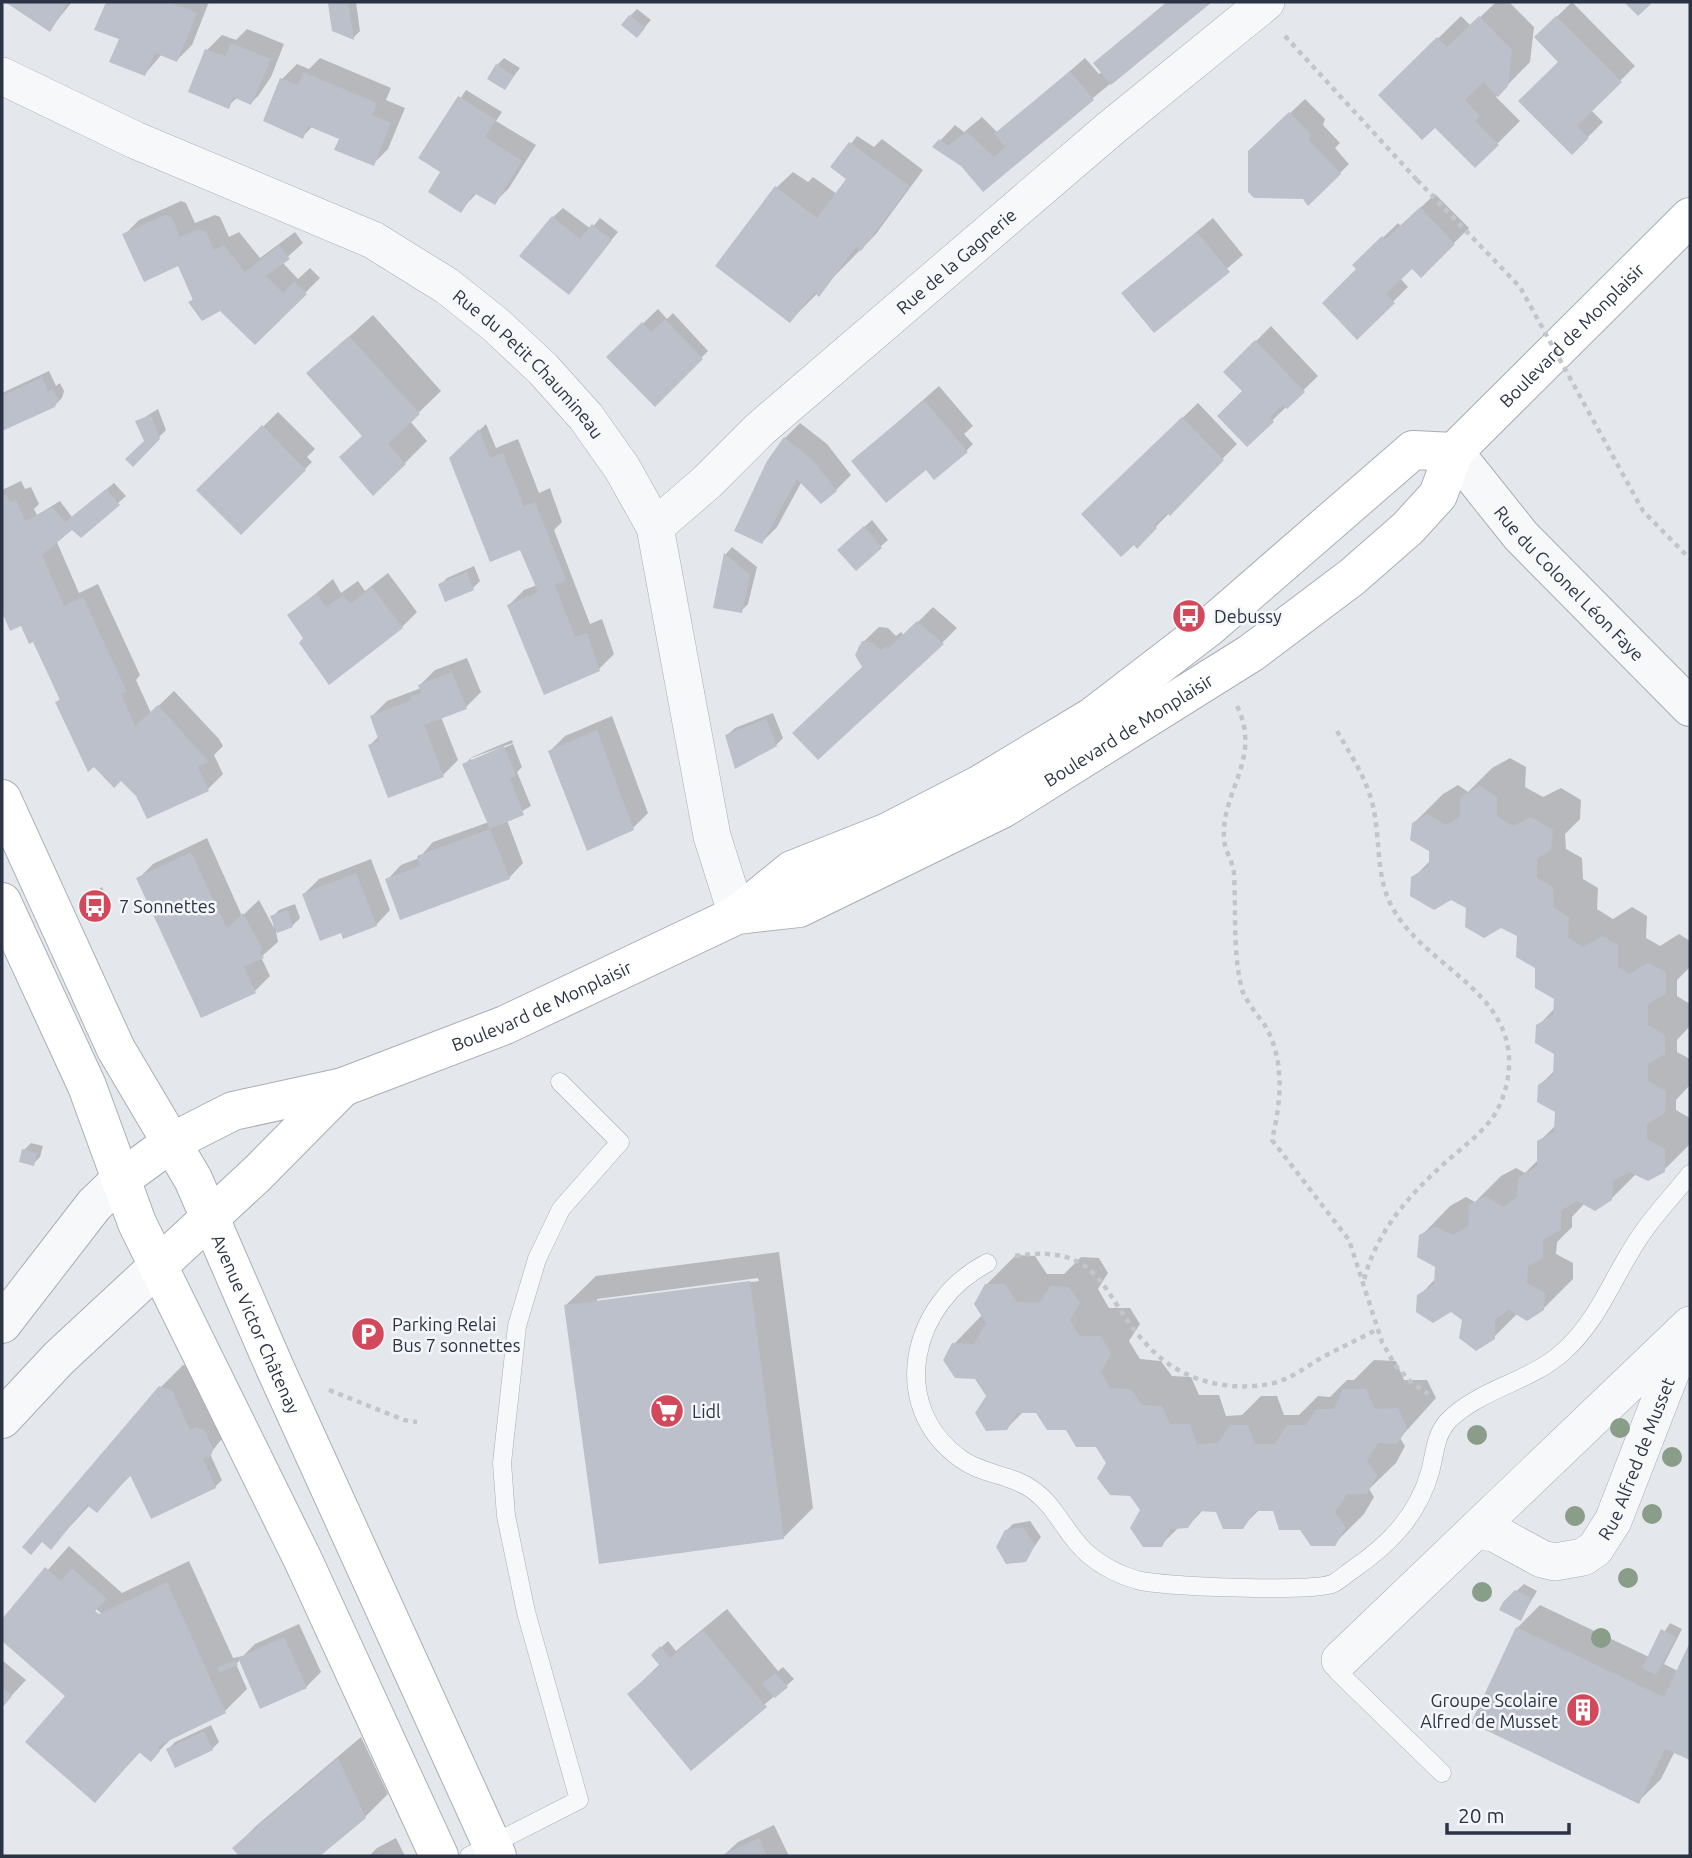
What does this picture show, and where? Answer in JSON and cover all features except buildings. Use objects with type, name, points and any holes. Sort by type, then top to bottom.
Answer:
[{"type":"main road","name":"Boulevard de Monplaisir","points":[[737,915],[799,908],[1002,809],[1206,682],[1352,577],[1408,528],[1438,495],[1454,452],[1690,217]]},
{"type":"main road","name":"Boulevard de Monplaisir","points":[[120,1180],[172,1142],[233,1111],[344,1087],[505,1025],[737,915],[792,870],[888,832],[979,785],[1092,717],[1209,626],[1413,450],[1454,452]]},
{"type":"main road","name":"Avenue Victor Châtenay","points":[[2,799],[116,1049],[172,1142],[210,1216],[486,1852]]},
{"type":"main road","points":[[2,902],[88,1086],[136,1223],[303,1560],[439,1856]]},
{"type":"main road","name":"Boulevard de Monplaisir","points":[[159,1265],[258,1173],[344,1087]]},
{"type":"street","name":"Rue de la Gagnerie","points":[[655,527],[707,482],[780,411],[1111,128],[1271,13]]},
{"type":"street","name":"Rue du Petit Chaumineau","points":[[2,76],[36,95],[135,140],[373,240],[447,286],[536,362],[586,417],[622,468],[655,527],[712,836],[737,915]]},
{"type":"street","name":"Rue du Colonel Léon Faye","points":[[1454,452],[1521,536],[1690,707]]},
{"type":"street","points":[[2,1324],[94,1205],[120,1180]]},
{"type":"street","points":[[2,1419],[59,1358],[159,1265]]},
{"type":"street","name":"Rue Alfred de Musset","points":[[1340,1660],[1690,1325]]},
{"type":"street","name":"Rue Alfred de Musset","points":[[1478,1529],[1555,1562],[1583,1557],[1595,1549],[1613,1521],[1690,1325]]},
{"type":"lane","points":[[486,1852],[579,1800],[526,1612],[506,1516],[502,1463],[517,1326],[537,1259],[561,1209],[620,1142],[560,1082]]},
{"type":"lane","points":[[987,1263],[944,1296],[931,1313],[922,1334],[917,1379],[930,1424],[961,1459],[981,1471],[1009,1478],[1033,1490],[1049,1503],[1070,1535],[1089,1555],[1135,1579],[1158,1584],[1283,1587],[1332,1584],[1378,1551],[1407,1522],[1421,1498],[1435,1443],[1447,1422],[1462,1410],[1511,1385],[1561,1354],[1590,1325],[1638,1240],[1690,1174]]},
{"type":"lane","points":[[1340,1660],[1338,1672],[1441,1773]]},
{"type":"path","points":[[1271,13],[1418,180],[1520,287],[1643,511],[1690,559]]},
{"type":"path","points":[[1236,704],[1246,724],[1243,771],[1227,811],[1225,844],[1234,872],[1234,915],[1241,989],[1278,1051],[1280,1107],[1272,1140],[1349,1240],[1378,1329],[1395,1365],[1413,1384],[1462,1410]]},
{"type":"path","points":[[1337,731],[1362,774],[1372,801],[1382,882],[1391,904],[1415,940],[1487,1001],[1498,1018],[1509,1057],[1508,1077],[1494,1115],[1482,1130],[1411,1194],[1379,1239],[1363,1282]]},
{"type":"path","points":[[987,1263],[1030,1254],[1055,1255],[1080,1263],[1106,1284],[1147,1346],[1168,1364],[1214,1384],[1255,1387],[1278,1382],[1378,1329]]},
{"type":"path","points":[[317,1385],[404,1420],[417,1422]]},
{"type":"place","name":"Debussy","points":[[1189,616]]},
{"type":"place","name":"7 Sonnettes","points":[[95,906]]},
{"type":"place","name":"Parking Relai Bus 7 sonnettes","points":[[368,1334]]},
{"type":"place","name":"Lidl","points":[[667,1411]]},
{"type":"place","name":"Groupe Scolaire Alfred de Musset","points":[[1583,1710]]}]
